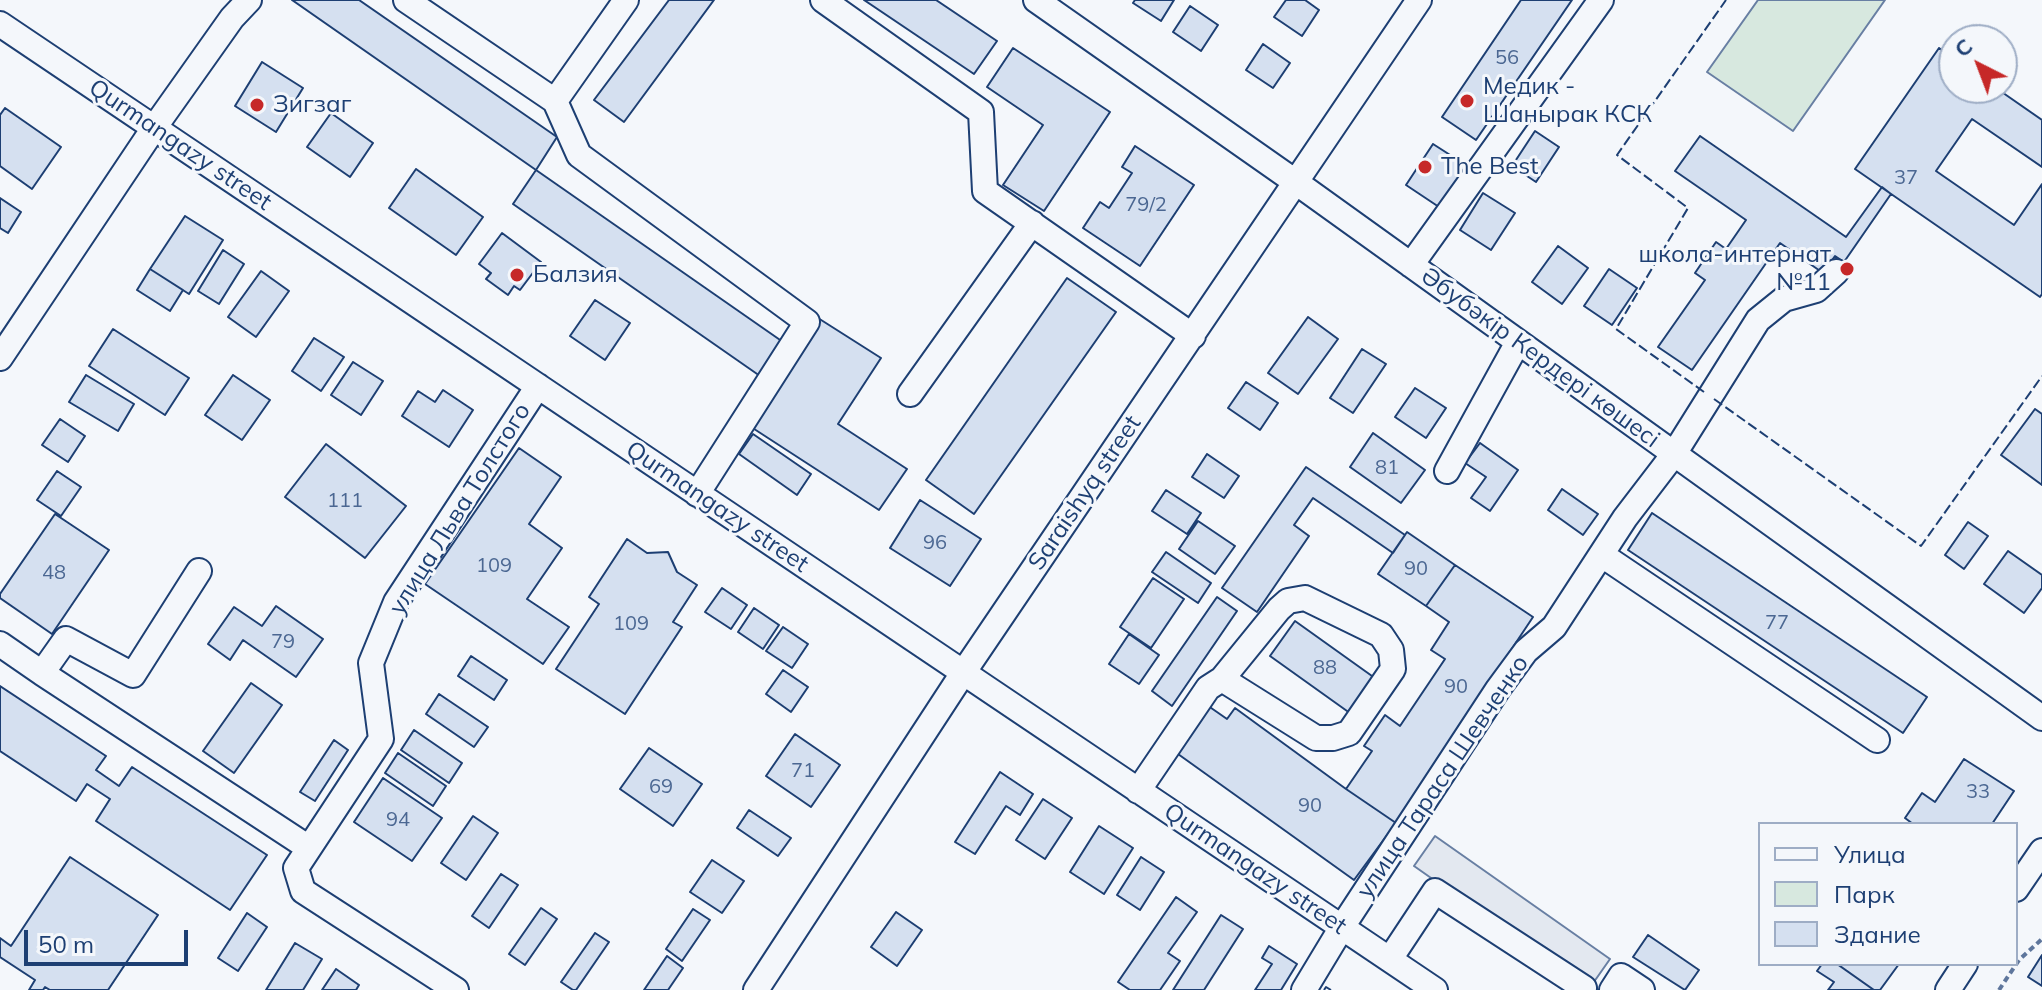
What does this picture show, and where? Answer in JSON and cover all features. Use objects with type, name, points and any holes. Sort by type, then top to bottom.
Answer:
[{"type":"street","points":[[0,358],[154,128],[232,18],[249,0]]},
{"type":"street","points":[[406,0],[555,101],[579,155],[807,322],[697,494]]},
{"type":"street","points":[[555,101],[626,0]]},
{"type":"street","points":[[823,0],[981,112],[985,191],[1193,336]]},
{"type":"street","name":"Әбубәкір Кердері көшесі","points":[[1036,0],[1297,183],[2042,718]]},
{"type":"street","name":"Saraishyq street","points":[[756,990],[963,673],[1419,0]]},
{"type":"street","points":[[1411,265],[1601,0]]},
{"type":"street","name":"Qurmangazy street","points":[[0,24],[1433,990]]},
{"type":"street","points":[[910,394],[1032,223]]},
{"type":"street","name":"улица Тараса Шевченко","points":[[1304,990],[1498,689],[1526,651],[1554,627],[1625,518],[1674,454],[1758,320],[1784,299],[1816,290],[1836,272]]},
{"type":"street","points":[[1447,471],[1518,342]]},
{"type":"street","name":"улица Льва Толстого","points":[[456,990],[303,891],[296,868],[381,739],[371,663],[396,602],[538,386]]},
{"type":"street","points":[[1602,555],[1877,740]]},
{"type":"street","points":[[42,673],[66,639],[133,675],[199,571]]},
{"type":"street","points":[[1138,791],[1208,688],[1222,679],[1288,601],[1305,598],[1381,635],[1391,650],[1393,669],[1349,733],[1333,738],[1316,738],[1222,679]]},
{"type":"street","points":[[0,644],[309,848]]},
{"type":"street","points":[[2018,886],[2042,851]]},
{"type":"street","points":[[1390,959],[1435,891],[1584,988]]},
{"type":"street","points":[[1948,990],[1964,966]]},
{"type":"street","points":[[1612,990],[1621,976],[1642,990]]},
{"type":"path","points":[[2018,962],[2042,939]]},
{"type":"path","points":[[1999,990],[2015,966]]},
{"type":"green space","points":[[1758,0],[1885,0],[1793,131],[1707,72]]},
{"type":"shaded area","points":[[1435,836],[1610,959],[1589,989],[1414,866]]},
{"type":"building","points":[[292,0],[359,0],[557,137],[536,170]]},
{"type":"building","points":[[669,0],[714,0],[624,122],[594,100]]},
{"type":"building","points":[[864,0],[936,0],[997,41],[974,74]]},
{"type":"building","points":[[1135,0],[1174,0],[1161,21],[1133,3]]},
{"type":"building","points":[[1286,0],[1305,0],[1319,10],[1302,36],[1274,17]]},
{"type":"building","points":[[1521,0],[1572,0],[1476,140],[1442,117]]},
{"type":"building","points":[[1190,6],[1218,25],[1201,51],[1173,32]]},
{"type":"building","points":[[1263,44],[1290,63],[1273,88],[1246,70]]},
{"type":"building","points":[[1013,48],[1110,112],[1044,211],[1003,185],[1043,125],[987,87]]},
{"type":"building","points":[[1938,49],[1938,104],[2018,103],[2042,120],[2042,167],[1972,119],[1936,171],[2014,225],[2042,184],[2040,297],[1855,169]]},
{"type":"building","points":[[262,62],[303,88],[276,132],[235,106]]},
{"type":"building","points":[[5,108],[61,147],[32,189],[0,166],[0,115]]},
{"type":"building","points":[[331,113],[373,143],[350,177],[307,147]]},
{"type":"building","points":[[1535,131],[1559,147],[1536,182],[1512,166]]},
{"type":"building","points":[[1700,136],[1846,237],[1882,187],[1891,194],[1844,262],[1835,256],[1823,273],[1780,243],[1692,370],[1658,347],[1705,280],[1695,273],[1716,242],[1726,249],[1746,220],[1675,171]]},
{"type":"building","points":[[1433,144],[1472,169],[1445,211],[1406,185]]},
{"type":"building","points":[[1135,146],[1194,185],[1140,266],[1083,228],[1100,202],[1109,208],[1132,173],[1122,167]]},
{"type":"building","points":[[416,169],[483,217],[456,255],[389,208]]},
{"type":"building","points":[[536,170],[783,342],[760,376],[513,204]]},
{"type":"building","points":[[1483,193],[1515,213],[1491,250],[1460,230]]},
{"type":"building","points":[[0,198],[21,212],[8,233],[0,228]]},
{"type":"building","points":[[185,216],[223,240],[189,294],[150,269]]},
{"type":"building","points":[[502,233],[541,262],[520,290],[514,286],[508,295],[486,279],[491,273],[479,264]]},
{"type":"building","points":[[1558,246],[1588,268],[1562,304],[1532,282]]},
{"type":"building","points":[[223,250],[244,264],[219,304],[198,291]]},
{"type":"building","points":[[150,269],[183,290],[170,311],[137,290]]},
{"type":"building","points":[[1609,269],[1637,288],[1612,325],[1584,306]]},
{"type":"building","points":[[261,271],[289,291],[256,337],[228,317]]},
{"type":"building","points":[[1067,278],[1116,312],[974,514],[926,480]]},
{"type":"building","points":[[595,300],[630,323],[605,360],[570,336]]},
{"type":"building","points":[[1308,317],[1338,339],[1298,394],[1268,373]]},
{"type":"building","points":[[818,318],[881,358],[838,424],[907,469],[879,510],[748,425]]},
{"type":"building","points":[[113,329],[189,378],[165,415],[89,366]]},
{"type":"building","points":[[314,338],[344,357],[321,391],[292,371]]},
{"type":"building","points":[[1362,349],[1386,364],[1353,413],[1330,398]]},
{"type":"building","points":[[353,362],[383,381],[361,415],[331,395]]},
{"type":"building","points":[[86,375],[134,404],[118,431],[69,402]]},
{"type":"building","points":[[233,375],[270,400],[242,440],[205,415]]},
{"type":"building","points":[[1246,382],[1278,403],[1260,430],[1228,408]]},
{"type":"building","points":[[1415,388],[1446,408],[1426,438],[1395,417]]},
{"type":"building","points":[[443,390],[473,410],[449,447],[402,416],[418,391],[435,402]]},
{"type":"building","points":[[2035,409],[2042,414],[2042,485],[2001,455]]},
{"type":"building","points":[[60,419],[85,436],[68,462],[42,445]]},
{"type":"building","points":[[1373,433],[1425,470],[1401,503],[1350,467]]},
{"type":"building","points":[[753,434],[811,474],[797,495],[739,454]]},
{"type":"building","points":[[1480,443],[1518,470],[1490,511],[1471,498],[1486,477],[1465,463]]},
{"type":"building","points":[[326,444],[406,506],[365,558],[285,497]]},
{"type":"building","points":[[519,448],[561,477],[529,524],[562,548],[527,599],[569,627],[543,664],[425,584]]},
{"type":"building","points":[[1207,454],[1239,476],[1224,498],[1192,477]]},
{"type":"building","points":[[1306,467],[1405,535],[1393,553],[1313,498],[1294,525],[1309,536],[1257,612],[1222,588]]},
{"type":"building","points":[[57,471],[81,487],[61,516],[37,500]]},
{"type":"building","points":[[1562,489],[1598,514],[1583,535],[1548,510]]},
{"type":"building","points":[[1166,490],[1201,513],[1187,534],[1152,511]]},
{"type":"building","points":[[920,500],[981,539],[950,586],[890,548]]},
{"type":"building","points":[[1652,513],[1927,697],[1903,733],[1628,550]]},
{"type":"building","points":[[55,514],[109,550],[52,634],[0,598],[0,594]]},
{"type":"building","points":[[1198,521],[1235,546],[1215,574],[1179,549]]},
{"type":"building","points":[[1968,522],[1988,536],[1964,569],[1945,555]]},
{"type":"building","points":[[1407,532],[1455,565],[1426,606],[1378,574]]},
{"type":"building","points":[[627,539],[647,553],[668,552],[677,572],[697,585],[673,622],[682,627],[625,714],[556,669],[599,604],[589,597]]},
{"type":"building","points":[[2008,551],[2042,575],[2042,588],[2024,613],[1984,584]]},
{"type":"building","points":[[1166,552],[1211,583],[1198,603],[1152,572]]},
{"type":"building","points":[[1455,565],[1533,617],[1396,823],[1346,789],[1372,751],[1364,746],[1385,715],[1400,726],[1445,659],[1431,650],[1449,622],[1426,606]]},
{"type":"building","points":[[1153,578],[1184,599],[1151,648],[1120,627]]},
{"type":"building","points":[[722,588],[747,605],[731,629],[705,612]]},
{"type":"building","points":[[1217,597],[1237,611],[1172,706],[1152,691]]},
{"type":"building","points":[[276,606],[323,639],[296,677],[243,640],[230,660],[208,644],[234,607],[262,626]]},
{"type":"building","points":[[754,608],[779,625],[763,649],[738,632]]},
{"type":"building","points":[[1295,621],[1379,681],[1354,716],[1270,656]]},
{"type":"building","points":[[783,627],[808,644],[792,668],[766,651]]},
{"type":"building","points":[[1129,634],[1159,655],[1139,684],[1109,664]]},
{"type":"building","points":[[471,656],[507,680],[494,700],[458,676]]},
{"type":"building","points":[[783,670],[808,687],[791,712],[766,694]]},
{"type":"building","points":[[251,683],[282,705],[234,773],[203,751]]},
{"type":"building","points":[[0,686],[106,756],[96,770],[119,786],[132,767],[267,855],[230,910],[96,821],[110,799],[87,784],[76,801],[0,751]]},
{"type":"building","points":[[439,694],[488,727],[474,747],[426,714]]},
{"type":"building","points":[[1204,703],[1227,719],[1235,708],[1396,823],[1354,880],[1171,749]]},
{"type":"building","points":[[414,730],[462,763],[449,783],[401,750]]},
{"type":"building","points":[[795,734],[840,765],[811,807],[766,776]]},
{"type":"building","points":[[334,740],[348,750],[315,801],[300,792]]},
{"type":"building","points":[[649,748],[702,784],[673,826],[620,789]]},
{"type":"building","points":[[398,753],[446,786],[433,806],[385,773]]},
{"type":"building","points":[[1964,759],[2014,791],[1993,822],[1910,822],[1905,818],[1922,793],[1935,802]]},
{"type":"building","points":[[1000,772],[1033,794],[1020,815],[1006,806],[975,854],[955,842]]},
{"type":"building","points":[[383,778],[442,818],[412,861],[354,822]]},
{"type":"building","points":[[1043,799],[1072,818],[1045,859],[1016,840]]},
{"type":"building","points":[[749,810],[791,838],[778,856],[737,828]]},
{"type":"building","points":[[473,816],[498,833],[466,880],[441,863]]},
{"type":"building","points":[[1099,826],[1133,848],[1104,894],[1070,872]]},
{"type":"building","points":[[70,857],[158,915],[108,990],[50,990],[45,987],[43,990],[29,990],[35,980],[0,957],[0,938],[11,946]]},
{"type":"building","points":[[1141,857],[1164,872],[1140,910],[1117,895]]},
{"type":"building","points":[[712,860],[744,881],[722,913],[690,892]]},
{"type":"building","points":[[501,874],[518,885],[489,928],[472,916]]},
{"type":"building","points":[[1176,897],[1197,912],[1168,953],[1180,961],[1160,990],[1130,990],[1118,982]]},
{"type":"building","points":[[541,908],[557,919],[525,965],[509,954]]},
{"type":"building","points":[[693,909],[710,920],[682,961],[666,949]]},
{"type":"building","points":[[896,912],[922,930],[897,966],[871,947]]},
{"type":"building","points":[[247,913],[267,927],[238,971],[218,958]]},
{"type":"building","points":[[1221,915],[1243,929],[1204,990],[1173,990]]},
{"type":"building","points":[[595,933],[609,942],[573,990],[561,982]]},
{"type":"building","points":[[1648,935],[1699,970],[1685,990],[1633,957]]},
{"type":"building","points":[[295,943],[322,959],[303,990],[266,990]]},
{"type":"building","points":[[1269,946],[1297,964],[1281,990],[1255,990],[1272,964],[1262,958]]},
{"type":"building","points":[[2042,955],[2042,986],[2028,977]]},
{"type":"building","points":[[667,956],[683,968],[668,990],[644,990]]},
{"type":"building","points":[[1821,966],[1840,966],[1874,990],[1828,990],[1834,982],[1817,971]]},
{"type":"building","points":[[1840,966],[1898,966],[1880,990],[1874,990]]},
{"type":"building","points":[[336,969],[359,985],[356,990],[322,990]]},
{"type":"fence","points":[[1704,392],[1616,329],[1688,208],[1617,155],[1726,0]]},
{"type":"fence","points":[[1714,399],[1921,546],[2042,376]]},
{"type":"fence","points":[[1324,990],[1326,987],[1331,990]]},
{"type":"place","name":"Медик - Шанырак КСК","points":[[1467,101]]},
{"type":"place","name":"Зигзаг","points":[[257,105]]},
{"type":"place","name":"The Best","points":[[1425,167]]},
{"type":"place","name":"школа-интернат №11","points":[[1847,269]]},
{"type":"place","name":"Балзия","points":[[517,275]]}]
